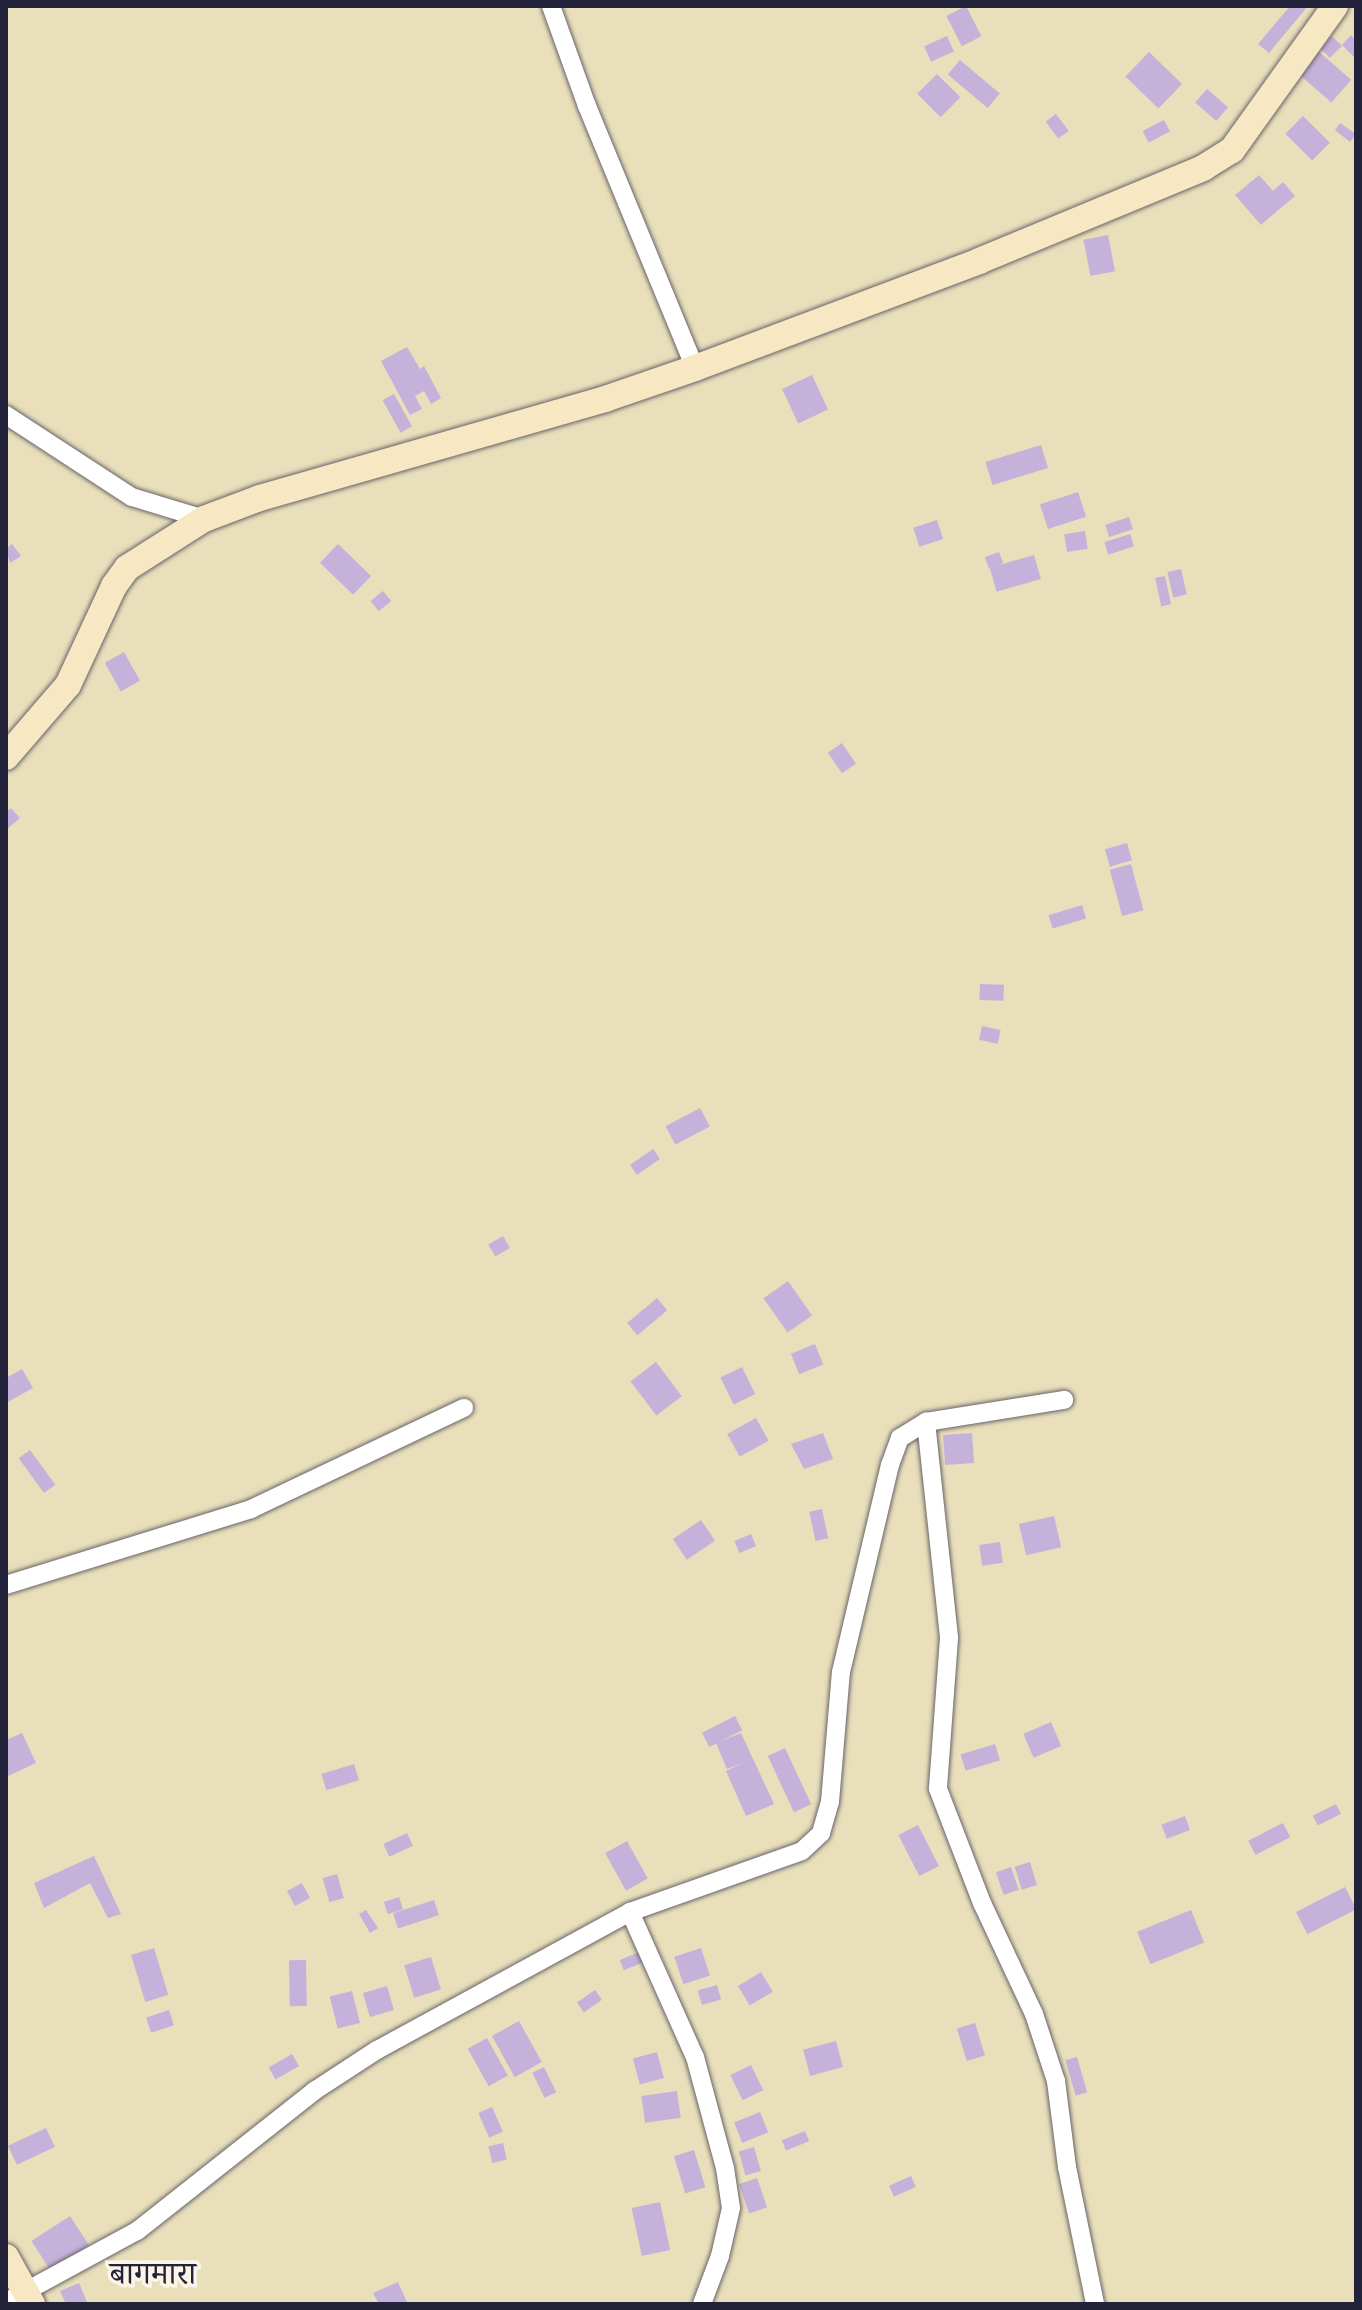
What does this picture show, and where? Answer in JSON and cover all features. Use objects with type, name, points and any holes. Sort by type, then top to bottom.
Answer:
[{"type":"main road","points":[[6,757],[68,685],[114,586],[127,568],[204,519],[260,498],[605,399],[695,368],[979,261],[1221,158],[1240,140],[1335,6]]},
{"type":"main road","points":[[6,2257],[21,2300]]},
{"type":"street","points":[[551,6],[587,106],[695,368]]},
{"type":"street","points":[[6,415],[132,497],[204,519]]},
{"type":"street","points":[[21,2300],[137,2231],[314,2091],[377,2050],[630,1912],[802,1851],[821,1833],[830,1802],[841,1672],[890,1465],[900,1438],[926,1422],[1064,1400]]},
{"type":"street","points":[[6,1585],[251,1509],[464,1408]]},
{"type":"street","points":[[926,1422],[949,1638],[938,1789],[982,1903],[1034,2014],[1056,2081],[1067,2167],[1095,2304]]},
{"type":"street","points":[[630,1912],[695,2057],[725,2168],[731,2208],[720,2256],[702,2304]]},
{"type":"building","points":[[966,6],[981,36],[962,46],[946,16]]},
{"type":"building","points":[[1290,6],[1308,6],[1269,53],[1258,44]]},
{"type":"building","points":[[1351,35],[1356,40],[1356,59],[1342,45]]},
{"type":"building","points":[[947,36],[954,52],[931,62],[924,46]]},
{"type":"building","points":[[1332,36],[1342,46],[1330,58],[1320,48]]},
{"type":"building","points":[[1318,51],[1351,80],[1332,103],[1298,74]]},
{"type":"building","points":[[1149,52],[1182,84],[1158,108],[1125,76]]},
{"type":"building","points":[[960,60],[1000,93],[988,108],[948,75]]},
{"type":"building","points":[[937,74],[960,97],[941,117],[917,94]]},
{"type":"building","points":[[1207,89],[1228,107],[1216,121],[1195,103]]},
{"type":"building","points":[[1056,114],[1069,131],[1058,139],[1046,122]]},
{"type":"building","points":[[1303,116],[1330,143],[1312,161],[1285,134]]},
{"type":"building","points":[[1164,120],[1170,132],[1149,142],[1143,131]]},
{"type":"building","points":[[1340,123],[1356,134],[1350,142],[1335,130]]},
{"type":"building","points":[[1259,175],[1273,191],[1283,182],[1295,196],[1261,225],[1235,195]]},
{"type":"building","points":[[1108,235],[1115,271],[1091,276],[1083,240]]},
{"type":"building","points":[[407,347],[420,369],[424,366],[441,398],[431,404],[424,391],[415,396],[422,409],[410,415],[381,361]]},
{"type":"building","points":[[812,375],[828,409],[798,423],[782,389]]},
{"type":"building","points":[[394,394],[412,426],[401,433],[383,400]]},
{"type":"building","points":[[1041,445],[1048,468],[993,485],[986,462]]},
{"type":"building","points":[[1078,492],[1086,517],[1048,529],[1040,504]]},
{"type":"building","points":[[1129,517],[1133,529],[1109,537],[1105,525]]},
{"type":"building","points":[[937,520],[943,539],[919,547],[913,528]]},
{"type":"building","points":[[1085,531],[1088,549],[1067,552],[1064,534]]},
{"type":"building","points":[[1130,534],[1134,546],[1108,555],[1104,542]]},
{"type":"building","points":[[12,544],[21,556],[10,563],[6,549]]},
{"type":"building","points":[[338,544],[371,576],[353,595],[320,563]]},
{"type":"building","points":[[999,552],[1003,563],[989,568],[985,557]]},
{"type":"building","points":[[1034,555],[1041,579],[997,592],[990,568]]},
{"type":"building","points":[[1181,569],[1187,594],[1173,597],[1167,572]]},
{"type":"building","points":[[1165,576],[1171,604],[1161,606],[1155,578]]},
{"type":"building","points":[[383,591],[391,601],[379,611],[371,601]]},
{"type":"building","points":[[124,652],[140,681],[121,692],[105,663]]},
{"type":"building","points":[[842,743],[856,764],[842,773],[828,753]]},
{"type":"building","points":[[11,808],[20,818],[6,830],[6,812]]},
{"type":"building","points":[[1127,843],[1132,860],[1110,867],[1105,849]]},
{"type":"building","points":[[1131,864],[1143,910],[1122,916],[1110,870]]},
{"type":"building","points":[[1082,905],[1086,918],[1053,929],[1049,915]]},
{"type":"building","points":[[980,984],[1004,985],[1003,1001],[979,1000]]},
{"type":"building","points":[[982,1026],[1001,1030],[998,1044],[979,1040]]},
{"type":"building","points":[[700,1108],[710,1127],[675,1145],[666,1126]]},
{"type":"building","points":[[653,1149],[660,1159],[637,1175],[630,1165]]},
{"type":"building","points":[[503,1236],[510,1248],[495,1257],[488,1244]]},
{"type":"building","points":[[788,1281],[812,1315],[788,1333],[763,1298]]},
{"type":"building","points":[[657,1298],[667,1310],[637,1335],[627,1323]]},
{"type":"building","points":[[815,1344],[823,1364],[799,1374],[791,1354]]},
{"type":"building","points":[[656,1362],[682,1396],[656,1416],[630,1381]]},
{"type":"building","points":[[742,1367],[755,1394],[734,1404],[720,1378]]},
{"type":"building","points":[[22,1369],[33,1388],[6,1403],[6,1378]]},
{"type":"building","points":[[756,1418],[769,1441],[740,1457],[727,1434]]},
{"type":"building","points":[[823,1433],[833,1459],[804,1469],[791,1444]]},
{"type":"building","points":[[972,1433],[974,1463],[945,1465],[943,1435]]},
{"type":"building","points":[[30,1450],[55,1485],[44,1493],[19,1458]]},
{"type":"building","points":[[822,1509],[828,1538],[816,1541],[809,1512]]},
{"type":"building","points":[[1054,1516],[1061,1547],[1026,1555],[1019,1524]]},
{"type":"building","points":[[701,1520],[715,1541],[687,1560],[673,1539]]},
{"type":"building","points":[[751,1534],[756,1546],[740,1553],[734,1541]]},
{"type":"building","points":[[1000,1542],[1003,1563],[982,1566],[979,1545]]},
{"type":"building","points":[[735,1716],[742,1730],[709,1747],[702,1733]]},
{"type":"building","points":[[1051,1722],[1061,1746],[1034,1758],[1023,1734]]},
{"type":"building","points":[[22,1733],[36,1763],[6,1777],[6,1740]]},
{"type":"building","points":[[741,1733],[774,1804],[746,1816],[726,1771],[743,1763],[727,1769],[716,1743]]},
{"type":"building","points":[[995,1744],[1000,1760],[966,1771],[961,1755]]},
{"type":"building","points":[[785,1748],[811,1804],[794,1812],[768,1756]]},
{"type":"building","points":[[354,1764],[359,1780],[326,1790],[321,1774]]},
{"type":"building","points":[[1336,1804],[1341,1814],[1318,1826],[1313,1816]]},
{"type":"building","points":[[1185,1816],[1190,1830],[1167,1839],[1162,1825]]},
{"type":"building","points":[[1283,1823],[1290,1837],[1256,1855],[1248,1841]]},
{"type":"building","points":[[918,1825],[939,1866],[919,1876],[898,1835]]},
{"type":"building","points":[[407,1833],[413,1846],[389,1857],[383,1844]]},
{"type":"building","points":[[627,1841],[648,1879],[626,1891],[605,1853]]},
{"type":"building","points":[[94,1856],[121,1914],[108,1918],[90,1883],[44,1908],[34,1883]]},
{"type":"building","points":[[1030,1862],[1037,1885],[1022,1890],[1015,1867]]},
{"type":"building","points":[[1011,1867],[1019,1890],[1004,1895],[996,1872]]},
{"type":"building","points":[[337,1874],[344,1898],[329,1902],[323,1878]]},
{"type":"building","points":[[302,1883],[310,1898],[295,1906],[287,1891]]},
{"type":"building","points":[[1345,1887],[1356,1909],[1307,1934],[1296,1912]]},
{"type":"building","points":[[399,1897],[403,1909],[388,1914],[384,1902]]},
{"type":"building","points":[[434,1900],[439,1915],[398,1929],[393,1913]]},
{"type":"building","points":[[366,1910],[378,1928],[370,1933],[359,1914]]},
{"type":"building","points":[[1191,1910],[1204,1942],[1150,1964],[1137,1932]]},
{"type":"building","points":[[154,1948],[168,1995],[145,2002],[131,1955]]},
{"type":"building","points":[[701,1948],[710,1976],[683,1984],[674,1957]]},
{"type":"building","points":[[642,1951],[646,1961],[624,1970],[620,1960]]},
{"type":"building","points":[[431,1957],[441,1990],[414,1998],[404,1965]]},
{"type":"building","points":[[289,1960],[306,1960],[307,2006],[290,2006]]},
{"type":"building","points":[[761,1972],[773,1992],[750,2006],[738,1986]]},
{"type":"building","points":[[717,1985],[721,1999],[702,2005],[698,1991]]},
{"type":"building","points":[[387,1986],[394,2010],[370,2017],[363,1993]]},
{"type":"building","points":[[595,1990],[602,2000],[584,2012],[577,2003]]},
{"type":"building","points":[[352,1991],[360,2023],[338,2029],[330,1997]]},
{"type":"building","points":[[169,2010],[174,2025],[151,2033],[146,2017]]},
{"type":"building","points":[[519,2021],[542,2062],[515,2077],[492,2036]]},
{"type":"building","points":[[975,2023],[985,2056],[967,2061],[957,2029]]},
{"type":"building","points":[[487,2038],[508,2076],[489,2086],[468,2049]]},
{"type":"building","points":[[836,2041],[843,2067],[810,2076],[803,2050]]},
{"type":"building","points":[[657,2052],[664,2078],[640,2085],[633,2058]]},
{"type":"building","points":[[292,2054],[299,2066],[276,2080],[269,2068]]},
{"type":"building","points":[[1077,2057],[1087,2093],[1076,2096],[1065,2060]]},
{"type":"building","points":[[751,2065],[763,2090],[743,2100],[730,2075]]},
{"type":"building","points":[[544,2067],[556,2092],[545,2098],[532,2073]]},
{"type":"building","points":[[677,2091],[681,2118],[645,2123],[641,2096]]},
{"type":"building","points":[[492,2107],[503,2132],[489,2138],[478,2113]]},
{"type":"building","points":[[760,2112],[768,2132],[742,2143],[734,2122]]},
{"type":"building","points":[[46,2128],[55,2147],[17,2165],[8,2146]]},
{"type":"building","points":[[805,2131],[809,2141],[786,2151],[782,2140]]},
{"type":"building","points":[[503,2143],[507,2160],[492,2163],[488,2146]]},
{"type":"building","points":[[754,2147],[761,2171],[746,2175],[739,2151]]},
{"type":"building","points":[[694,2150],[705,2187],[685,2193],[674,2156]]},
{"type":"building","points":[[911,2176],[916,2187],[894,2197],[889,2186]]},
{"type":"building","points":[[757,2178],[767,2207],[749,2213],[739,2184]]},
{"type":"building","points":[[660,2202],[670,2250],[642,2256],[632,2208]]},
{"type":"building","points":[[70,2216],[89,2245],[50,2270],[31,2241]]},
{"type":"building","points":[[398,2282],[407,2302],[379,2304],[373,2293]]},
{"type":"building","points":[[79,2283],[88,2304],[66,2304],[60,2291]]},
{"type":"district","name":"बागमारा","points":[[153,2274]]}]
